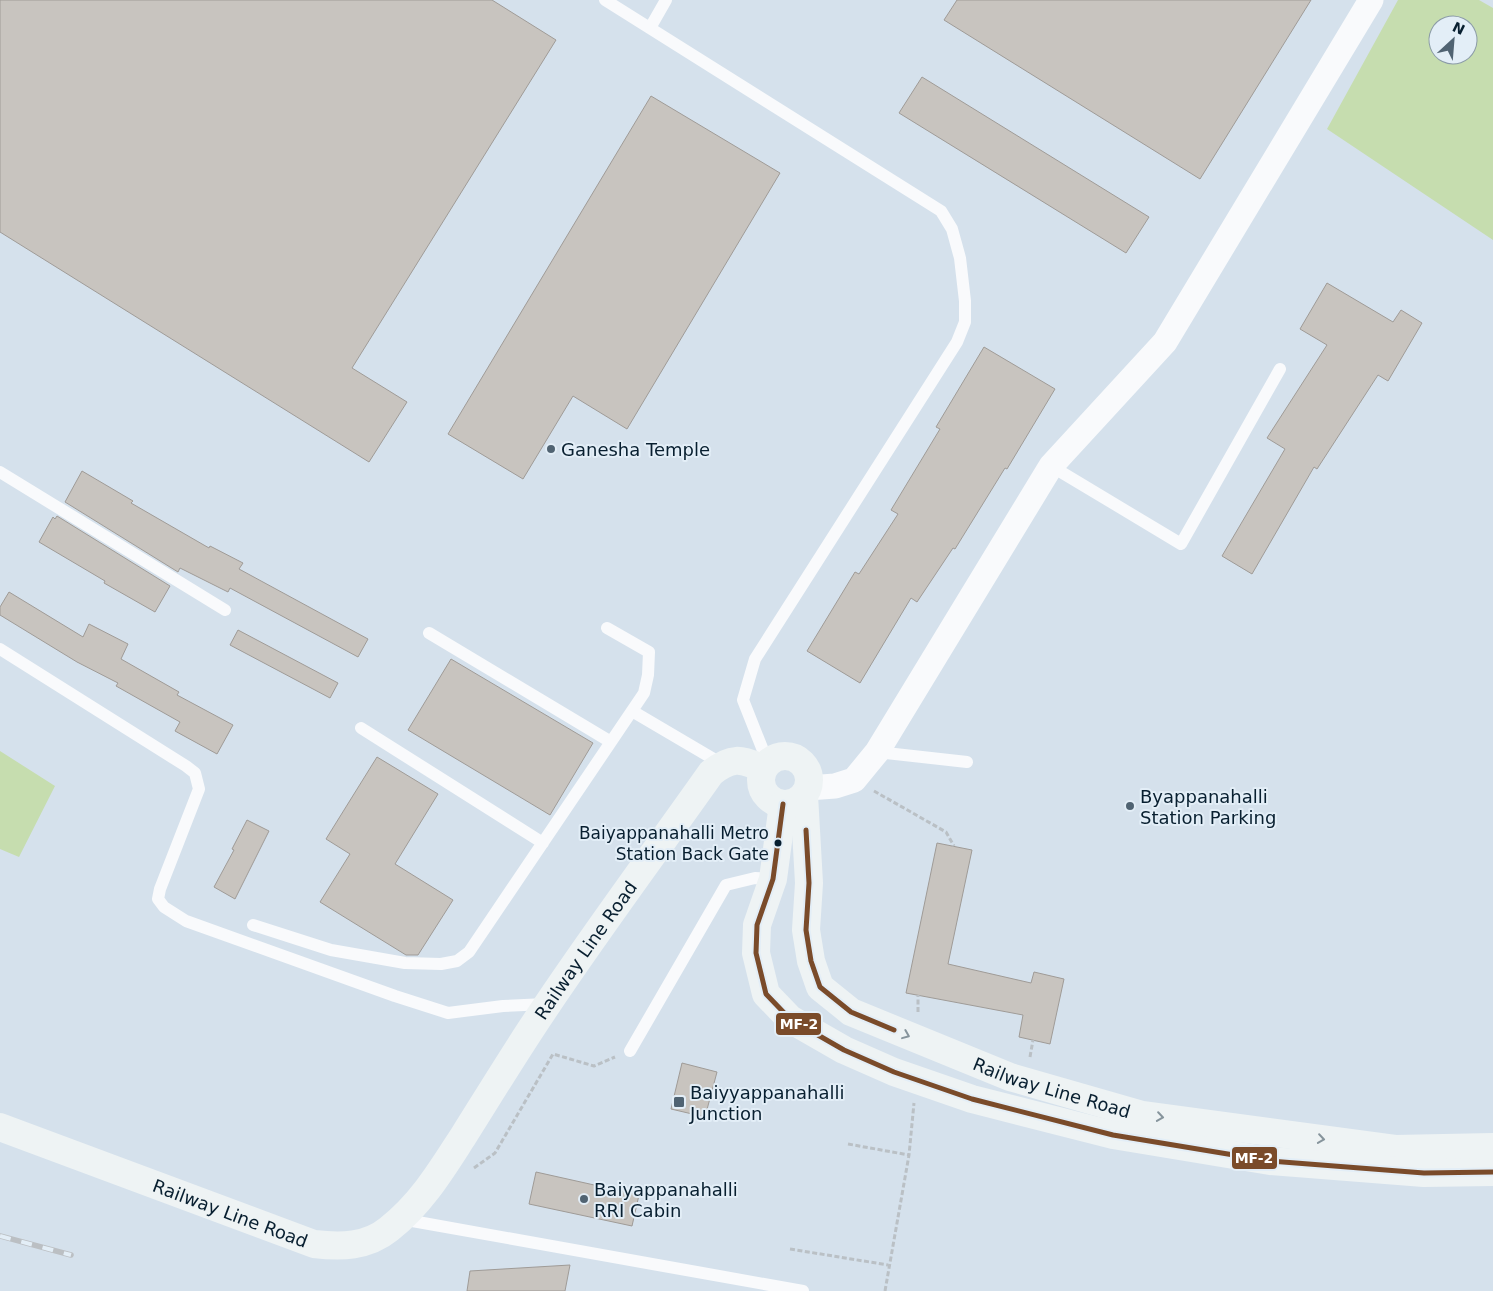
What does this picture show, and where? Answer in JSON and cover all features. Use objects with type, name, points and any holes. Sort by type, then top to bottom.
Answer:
[{"type":"main road","points":[[782,756],[791,757],[804,765],[808,773],[799,796],[776,802],[764,792],[761,785],[765,766],[774,758],[782,756]]},
{"type":"main road","points":[[722,764],[735,760],[765,766]]},
{"type":"main road","name":"Railway Line Road","points":[[0,1127],[314,1244],[332,1246],[351,1245],[371,1240],[388,1230],[420,1200],[548,1004],[711,773],[722,764]]},
{"type":"main road","name":"Railway Line Road","points":[[799,796],[757,925],[756,954],[766,994],[790,1019],[844,1050],[894,1072],[972,1099],[1113,1135],[1270,1162],[1424,1173],[1493,1172]]},
{"type":"main road","name":"Railway Line Road","points":[[799,796],[809,883],[806,930],[811,961],[820,987],[851,1012],[1010,1077],[1142,1115],[1395,1149],[1493,1147]]},
{"type":"street","points":[[799,796],[854,780],[877,752],[1051,466],[1165,342],[1371,0]]},
{"type":"lane","points":[[605,0],[940,211],[952,229],[960,258],[965,301],[965,322],[957,342],[755,659],[743,700],[765,766]]},
{"type":"lane","points":[[650,28],[666,0]]},
{"type":"lane","points":[[1051,466],[1181,544],[1280,369]]},
{"type":"lane","points":[[0,472],[225,610]]},
{"type":"lane","points":[[253,925],[341,952],[405,962],[441,964],[457,961],[469,952],[644,693],[648,676],[649,652],[607,628]]},
{"type":"lane","points":[[429,633],[611,742]]},
{"type":"lane","points":[[0,649],[186,766],[194,773],[199,789],[160,889],[158,899],[164,907],[186,921],[395,996],[448,1013],[503,1006],[548,1004]]},
{"type":"lane","points":[[632,711],[722,764]]},
{"type":"lane","points":[[361,728],[543,843]]},
{"type":"lane","points":[[877,752],[966,762]]},
{"type":"lane","points":[[630,1051],[726,885],[755,878],[773,879]]},
{"type":"lane","points":[[401,1219],[804,1291]]},
{"type":"path","points":[[854,780],[946,832],[954,846]]},
{"type":"path","points":[[918,996],[918,1014]]},
{"type":"path","points":[[495,1153],[552,1054],[594,1066],[630,1051]]},
{"type":"path","points":[[885,1291],[888,1265],[910,1155],[914,1099]]},
{"type":"path","points":[[848,1144],[910,1155]]},
{"type":"path","points":[[790,1248],[888,1265]]},
{"type":"green space","points":[[1398,0],[1479,0],[1493,8],[1493,240],[1327,129]]},
{"type":"green space","points":[[0,751],[55,786],[19,857],[0,849]]},
{"type":"building","points":[[0,0],[492,0],[556,40],[352,368],[407,402],[369,462],[0,232]]},
{"type":"building","points":[[957,0],[1311,0],[1200,179],[944,20]]},
{"type":"building","points":[[922,77],[1149,217],[1126,253],[899,113]]},
{"type":"building","points":[[651,96],[780,173],[627,429],[573,396],[523,479],[448,434]]},
{"type":"building","points":[[1327,283],[1393,322],[1401,310],[1422,323],[1388,381],[1378,375],[1317,469],[1314,467],[1252,574],[1222,556],[1285,449],[1267,438],[1327,345],[1300,329]]},
{"type":"building","points":[[984,347],[1055,389],[1007,469],[1005,468],[955,549],[953,548],[917,602],[911,598],[860,683],[807,651],[855,572],[859,574],[898,514],[891,510],[940,429],[936,427]]},
{"type":"building","points":[[82,471],[133,501],[131,503],[209,548],[210,546],[243,563],[239,569],[368,639],[358,657],[230,588],[228,592],[180,568],[178,572],[65,502]]},
{"type":"building","points":[[57,516],[170,586],[155,612],[104,583],[105,581],[39,542],[53,517],[55,519]]},
{"type":"building","points":[[9,592],[83,637],[89,624],[128,644],[121,659],[179,692],[177,695],[233,725],[217,754],[175,731],[180,722],[116,686],[118,683],[77,662],[0,615],[0,607]]},
{"type":"building","points":[[238,630],[338,683],[330,698],[230,645]]},
{"type":"building","points":[[451,659],[593,743],[550,815],[408,730]]},
{"type":"building","points":[[377,757],[438,794],[395,864],[453,900],[418,955],[406,955],[320,902],[350,854],[326,839]]},
{"type":"building","points":[[247,820],[269,831],[235,899],[214,887],[234,850],[232,849]]},
{"type":"building","points":[[937,843],[972,850],[948,964],[1031,983],[1034,972],[1064,979],[1050,1044],[1019,1037],[1023,1015],[906,993]]},
{"type":"building","points":[[682,1063],[717,1072],[705,1117],[671,1109]]},
{"type":"building","name":"Baiyappanahalli RRI Cabin","points":[[536,1172],[639,1195],[632,1226],[529,1204]]},
{"type":"building","points":[[570,1265],[565,1291],[467,1291],[470,1271]]},
{"type":"railway","points":[[0,1236],[71,1255]]},
{"type":"transit line","name":"MF-2","points":[[783,804],[773,879],[757,925],[756,953],[766,994],[790,1019],[844,1050],[894,1072],[972,1099],[1113,1135],[1270,1161],[1424,1173],[1493,1172]]},
{"type":"transit line","name":"MF-2","points":[[806,830],[809,883],[806,930],[811,961],[820,987],[851,1012],[894,1030]]},
{"type":"place","name":"Ganesha Temple","points":[[551,449]]},
{"type":"place","name":"Byappanahalli Station Parking","points":[[1130,806]]},
{"type":"place","name":"Baiyappanahalli Metro Station Back Gate","points":[[778,843]]},
{"type":"place","name":"Baiyyappanahalli Junction","points":[[679,1102]]},
{"type":"place","name":"Baiyappanahalli RRI Cabin","points":[[584,1199]]}]
